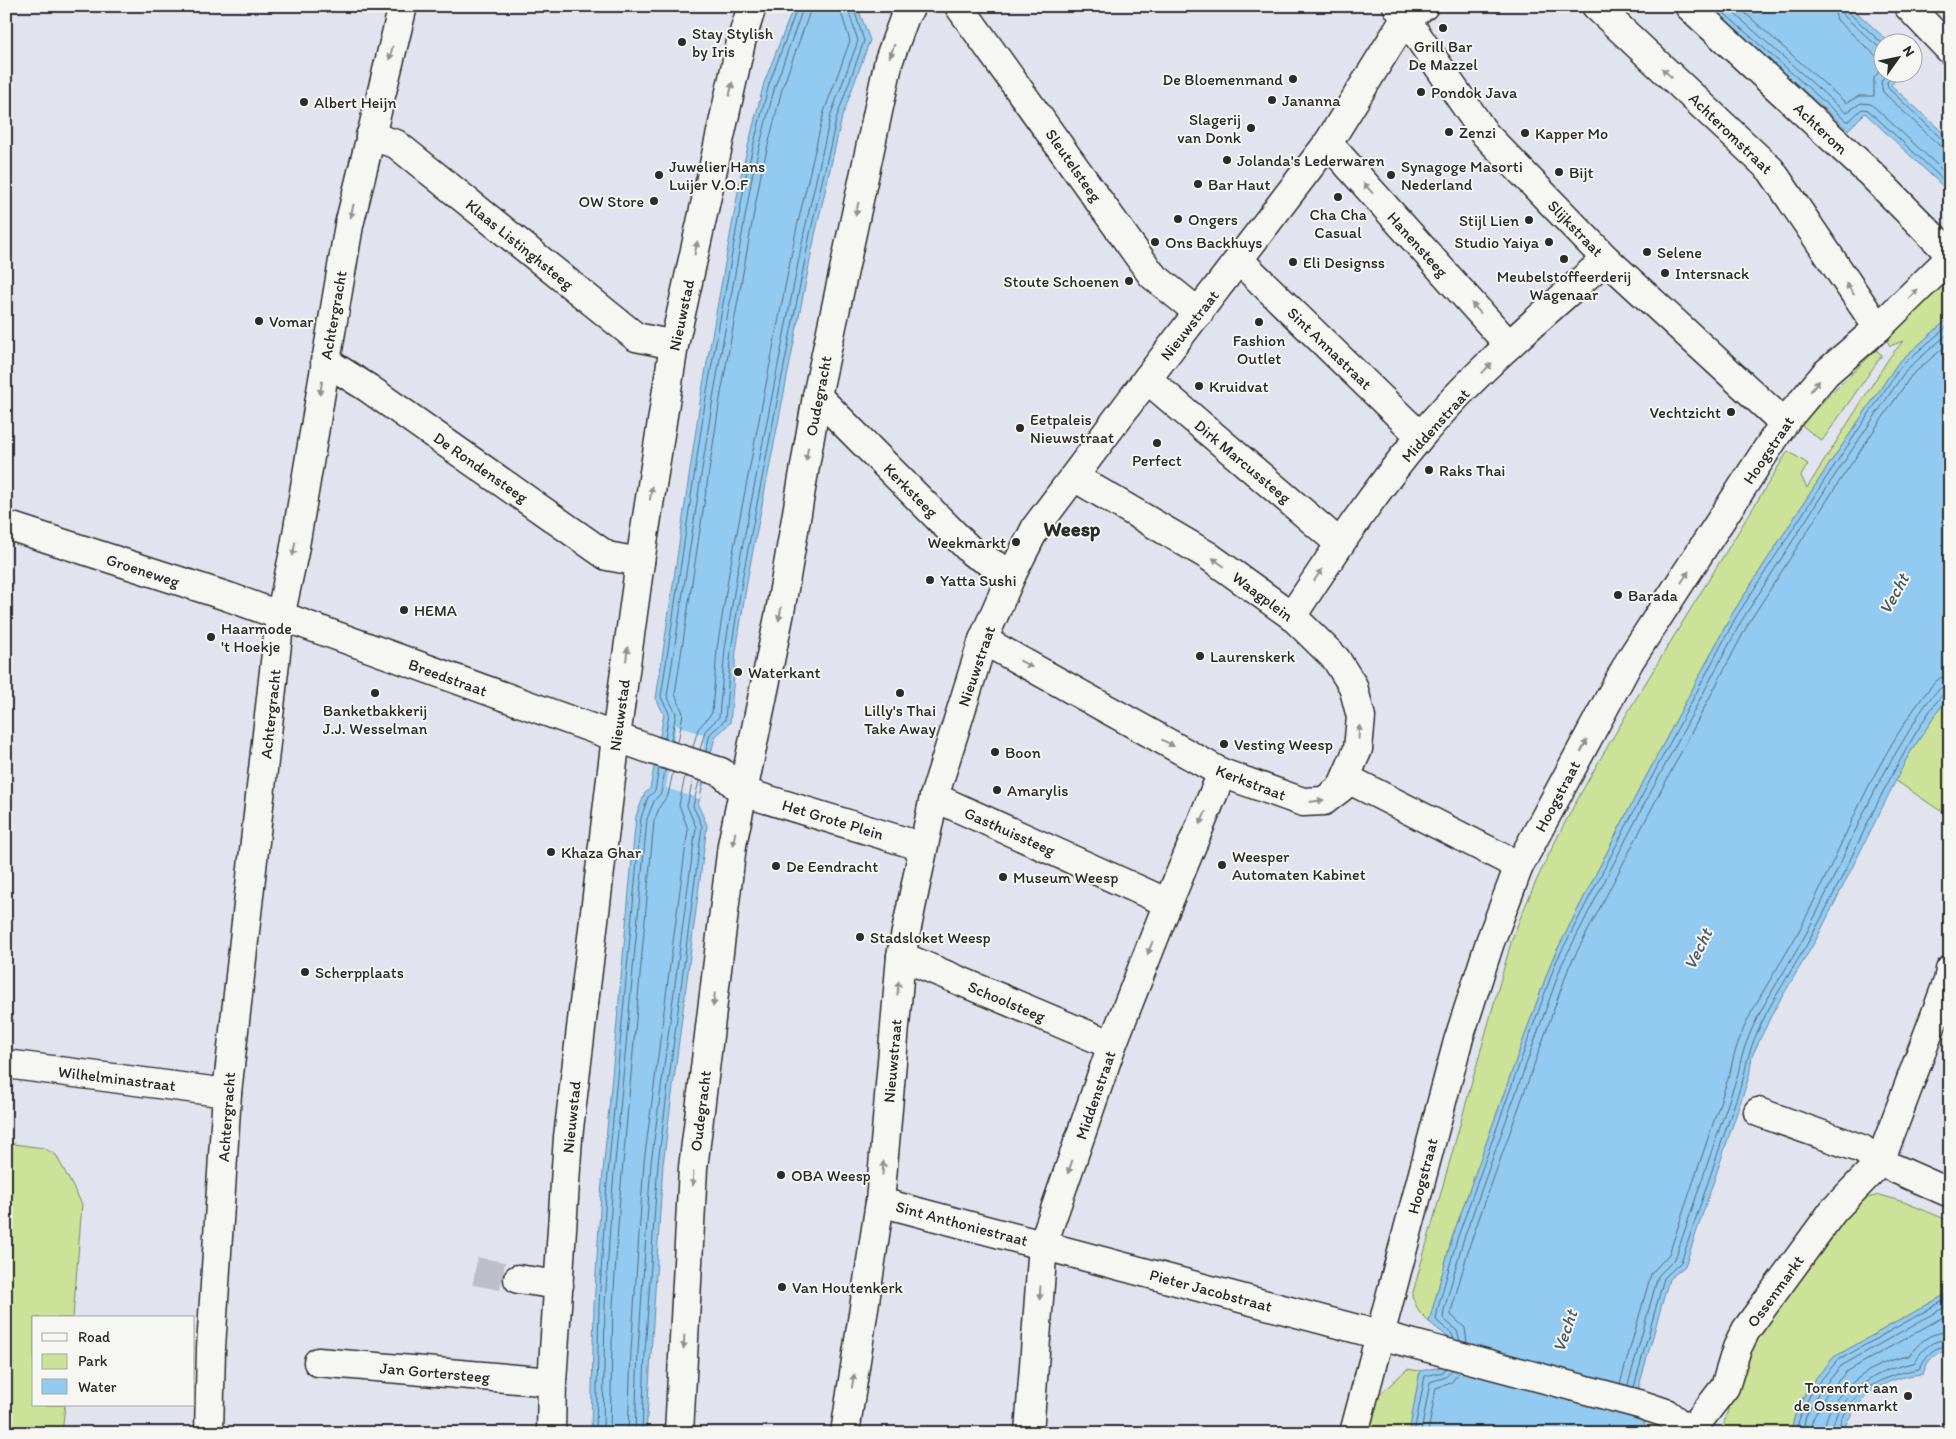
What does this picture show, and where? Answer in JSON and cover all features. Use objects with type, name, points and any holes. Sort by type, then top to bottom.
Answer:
[{"type":"street","name":"Achtergracht","points":[[210,1433],[211,1348],[227,1093],[280,617],[294,552],[348,225],[403,6]]},
{"type":"street","name":"Nieuwstad","points":[[552,1433],[552,1382],[568,1137],[616,737],[640,562],[674,345],[741,42],[752,6]]},
{"type":"street","name":"Oudegracht","points":[[679,1433],[693,1168],[732,846],[780,612],[817,396],[889,60],[905,16],[911,6]]},
{"type":"street","name":"Sleutelsteeg","points":[[959,6],[1152,275],[1199,313]]},
{"type":"street","name":"Achteromstraat","points":[[1596,6],[1771,170],[1878,328]]},
{"type":"street","name":"Achterom","points":[[1689,6],[1871,174],[1950,256]]},
{"type":"street","points":[[1908,6],[1950,50]]},
{"type":"street","name":"Nieuwstraat","points":[[851,1431],[880,1202],[901,956],[934,797],[983,640],[1012,574],[1036,528],[1147,379],[1328,143],[1408,11]]},
{"type":"street","name":"Slijkstraat","points":[[1408,11],[1485,134],[1606,259],[1784,423]]},
{"type":"street","name":"Klaas Listinghsteeg","points":[[370,136],[396,144],[636,337],[674,345]]},
{"type":"street","name":"Hanensteeg","points":[[1328,143],[1509,345]]},
{"type":"street","name":"Hoogstraat","points":[[1354,1433],[1458,1040],[1490,942],[1519,866],[1630,660],[1784,423],[1826,373],[1878,328],[1950,256]]},
{"type":"street","name":"Middenstraat","points":[[1292,616],[1339,543],[1420,436],[1509,345],[1606,259]]},
{"type":"street","name":"Sint Annastraat","points":[[1239,260],[1420,436]]},
{"type":"street","name":"De Rondensteeg","points":[[325,361],[368,388],[607,556],[640,562]]},
{"type":"street","name":"Dirk Marcussteeg","points":[[1147,379],[1339,543]]},
{"type":"street","name":"Kerksteeg","points":[[817,396],[973,553],[1012,574]]},
{"type":"street","name":"Waagplein","points":[[1074,477],[1207,554],[1292,616],[1336,659],[1353,686],[1361,717],[1358,749],[1346,778]]},
{"type":"street","name":"Groeneweg","points":[[6,525],[229,597],[280,617]]},
{"type":"street","name":"Breedstraat","points":[[280,617],[616,737]]},
{"type":"street","name":"Kerkstraat","points":[[983,640],[1222,773],[1278,794],[1314,803],[1324,801],[1333,796],[1346,778]]},
{"type":"street","points":[[616,737],[721,772],[743,792]]},
{"type":"street","name":"Middenstraat","points":[[1029,1433],[1043,1244],[1112,1045],[1222,773]]},
{"type":"street","points":[[1346,778],[1519,866]]},
{"type":"street","name":"Het Grote Plein","points":[[743,792],[923,847]]},
{"type":"street","name":"Gasthuissteeg","points":[[934,797],[1168,903]]},
{"type":"street","name":"Schoolsteeg","points":[[901,956],[1112,1045]]},
{"type":"street","name":"Ossenmarkt","points":[[1379,1336],[1639,1404],[1666,1413],[1691,1432],[1725,1387],[1736,1348],[1746,1330],[1833,1211],[1880,1162],[1948,981],[1950,970]]},
{"type":"street","name":"Wilhelminastraat","points":[[6,1064],[227,1093]]},
{"type":"street","points":[[1758,1112],[1862,1149],[1880,1162],[1950,1193]]},
{"type":"street","name":"Sint Anthoniestraat","points":[[880,1202],[1043,1244]]},
{"type":"street","name":"Pieter Jacobstraat","points":[[1043,1244],[1379,1336]]},
{"type":"street","points":[[518,1279],[559,1285]]},
{"type":"street","name":"Jan Gortersteeg","points":[[318,1362],[552,1382]]},
{"type":"green space","points":[[1950,276],[1950,317],[1898,363],[1820,478],[1732,614],[1552,960],[1452,1238],[1429,1322],[1419,1312],[1412,1296],[1512,939],[1554,844],[1585,785],[1619,727],[1788,451],[1808,464],[1801,476],[1807,488],[1889,358],[1903,341],[1890,346],[1886,339]]},
{"type":"green space","points":[[1876,350],[1882,355],[1822,441],[1800,424]]},
{"type":"green space","points":[[1950,693],[1950,814],[1939,810],[1895,780],[1908,756]]},
{"type":"green space","points":[[6,1143],[44,1148],[56,1155],[82,1204],[73,1316],[32,1316],[32,1406],[65,1406],[62,1433],[6,1433]]},
{"type":"green space","points":[[1880,1195],[1904,1202],[1950,1221],[1950,1292],[1834,1357],[1809,1386],[1796,1412],[1790,1433],[1721,1433],[1744,1356],[1842,1215],[1862,1199]]},
{"type":"green space","points":[[1407,1369],[1420,1371],[1409,1433],[1365,1433],[1371,1403]]},
{"type":"water","points":[[794,6],[857,6],[870,40],[842,117],[815,235],[748,576],[736,651],[730,723],[715,737],[698,805],[707,825],[663,1164],[646,1433],[591,1433],[594,1305],[601,1194],[636,816],[645,793],[650,789],[664,714],[656,699],[701,396],[742,170],[764,83]]},
{"type":"water","points":[[1709,6],[1850,6],[1878,32],[1874,32],[1874,82],[1894,82],[1891,85],[1950,139],[1950,193],[1865,113],[1848,130]]},
{"type":"water","name":"Vecht","points":[[1950,317],[1950,693],[1908,756],[1817,938],[1773,1012],[1752,1056],[1749,1077],[1685,1266],[1669,1279],[1641,1379],[1633,1416],[1645,1423],[1644,1433],[1409,1433],[1420,1371],[1441,1367],[1449,1338],[1429,1322],[1452,1238],[1552,960],[1732,614],[1820,478],[1898,363]]},
{"type":"water","points":[[1950,1292],[1950,1351],[1944,1351],[1932,1357],[1923,1374],[1896,1379],[1874,1391],[1855,1409],[1842,1433],[1790,1433],[1796,1412],[1809,1386],[1834,1357]]},
{"type":"pier","points":[[676,725],[704,735],[700,799],[666,788]]},
{"type":"tunnel","points":[[475,1271],[518,1279]]},
{"type":"place","name":"Grill Bar De Mazzel","points":[[1443,28]]},
{"type":"place","name":"Stay Stylish by Iris","points":[[682,42]]},
{"type":"place","name":"De Bloemenmand","points":[[1293,79]]},
{"type":"place","name":"Pondok Java","points":[[1421,92]]},
{"type":"place","name":"Jananna","points":[[1272,100]]},
{"type":"place","name":"Albert Heijn","points":[[304,102]]},
{"type":"place","name":"Slagerij van Donk","points":[[1251,128]]},
{"type":"place","name":"Zenzi","points":[[1449,132]]},
{"type":"place","name":"Kapper Mo","points":[[1525,133]]},
{"type":"place","name":"Jolanda's Lederwaren","points":[[1227,160]]},
{"type":"place","name":"Bijt","points":[[1559,172]]},
{"type":"place","name":"Juwelier Hans Luijer V.O.F","points":[[659,175]]},
{"type":"place","name":"Synagoge Masorti Nederland","points":[[1391,175]]},
{"type":"place","name":"Bar Haut","points":[[1198,184]]},
{"type":"place","name":"Cha Cha Casual","points":[[1338,197]]},
{"type":"place","name":"OW Store","points":[[654,201]]},
{"type":"place","name":"Ongers","points":[[1178,219]]},
{"type":"place","name":"Stijl Lien","points":[[1529,220]]},
{"type":"place","name":"Ons Backhuys","points":[[1155,242]]},
{"type":"place","name":"Studio Yaiya","points":[[1549,242]]},
{"type":"place","name":"Selene","points":[[1647,252]]},
{"type":"place","name":"Meubelstoffeerderij Wagenaar","points":[[1564,259]]},
{"type":"place","name":"Eli Designss","points":[[1293,262]]},
{"type":"place","name":"Intersnack","points":[[1665,273]]},
{"type":"place","name":"Stoute Schoenen","points":[[1129,281]]},
{"type":"place","name":"Vomar","points":[[259,321]]},
{"type":"place","name":"Fashion Outlet","points":[[1259,322]]},
{"type":"place","name":"Kruidvat","points":[[1199,386]]},
{"type":"place","name":"Vechtzicht","points":[[1731,412]]},
{"type":"place","name":"Eetpaleis Nieuwstraat","points":[[1020,428]]},
{"type":"place","name":"Perfect","points":[[1157,443]]},
{"type":"place","name":"Raks Thai","points":[[1429,470]]},
{"type":"place","name":"Weekmarkt","points":[[1016,542]]},
{"type":"place","name":"Yatta Sushi","points":[[930,580]]},
{"type":"place","name":"Barada","points":[[1618,595]]},
{"type":"place","name":"HEMA","points":[[404,610]]},
{"type":"place","name":"Haarmode 't Hoekje","points":[[211,637]]},
{"type":"place","name":"Laurenskerk","points":[[1200,656]]},
{"type":"place","name":"Waterkant","points":[[738,672]]},
{"type":"place","name":"Banketbakkerij J.J. Wesselman","points":[[375,693]]},
{"type":"place","name":"Lilly's Thai Take Away","points":[[900,693]]},
{"type":"place","name":"Vesting Weesp","points":[[1224,744]]},
{"type":"place","name":"Boon","points":[[995,752]]},
{"type":"place","name":"Amarylis","points":[[997,790]]},
{"type":"place","name":"Khaza Ghar","points":[[551,852]]},
{"type":"place","name":"Weesper Automaten Kabinet","points":[[1222,865]]},
{"type":"place","name":"De Eendracht","points":[[776,866]]},
{"type":"place","name":"Museum Weesp","points":[[1003,877]]},
{"type":"place","name":"Stadsloket Weesp","points":[[860,937]]},
{"type":"place","name":"Scherpplaats","points":[[305,972]]},
{"type":"place","name":"OBA Weesp","points":[[781,1175]]},
{"type":"place","name":"Van Houtenkerk","points":[[782,1287]]},
{"type":"place","name":"Torenfort aan de Ossenmarkt","points":[[1908,1396]]},
{"type":"district","name":"Weesp","points":[[1072,529]]}]
